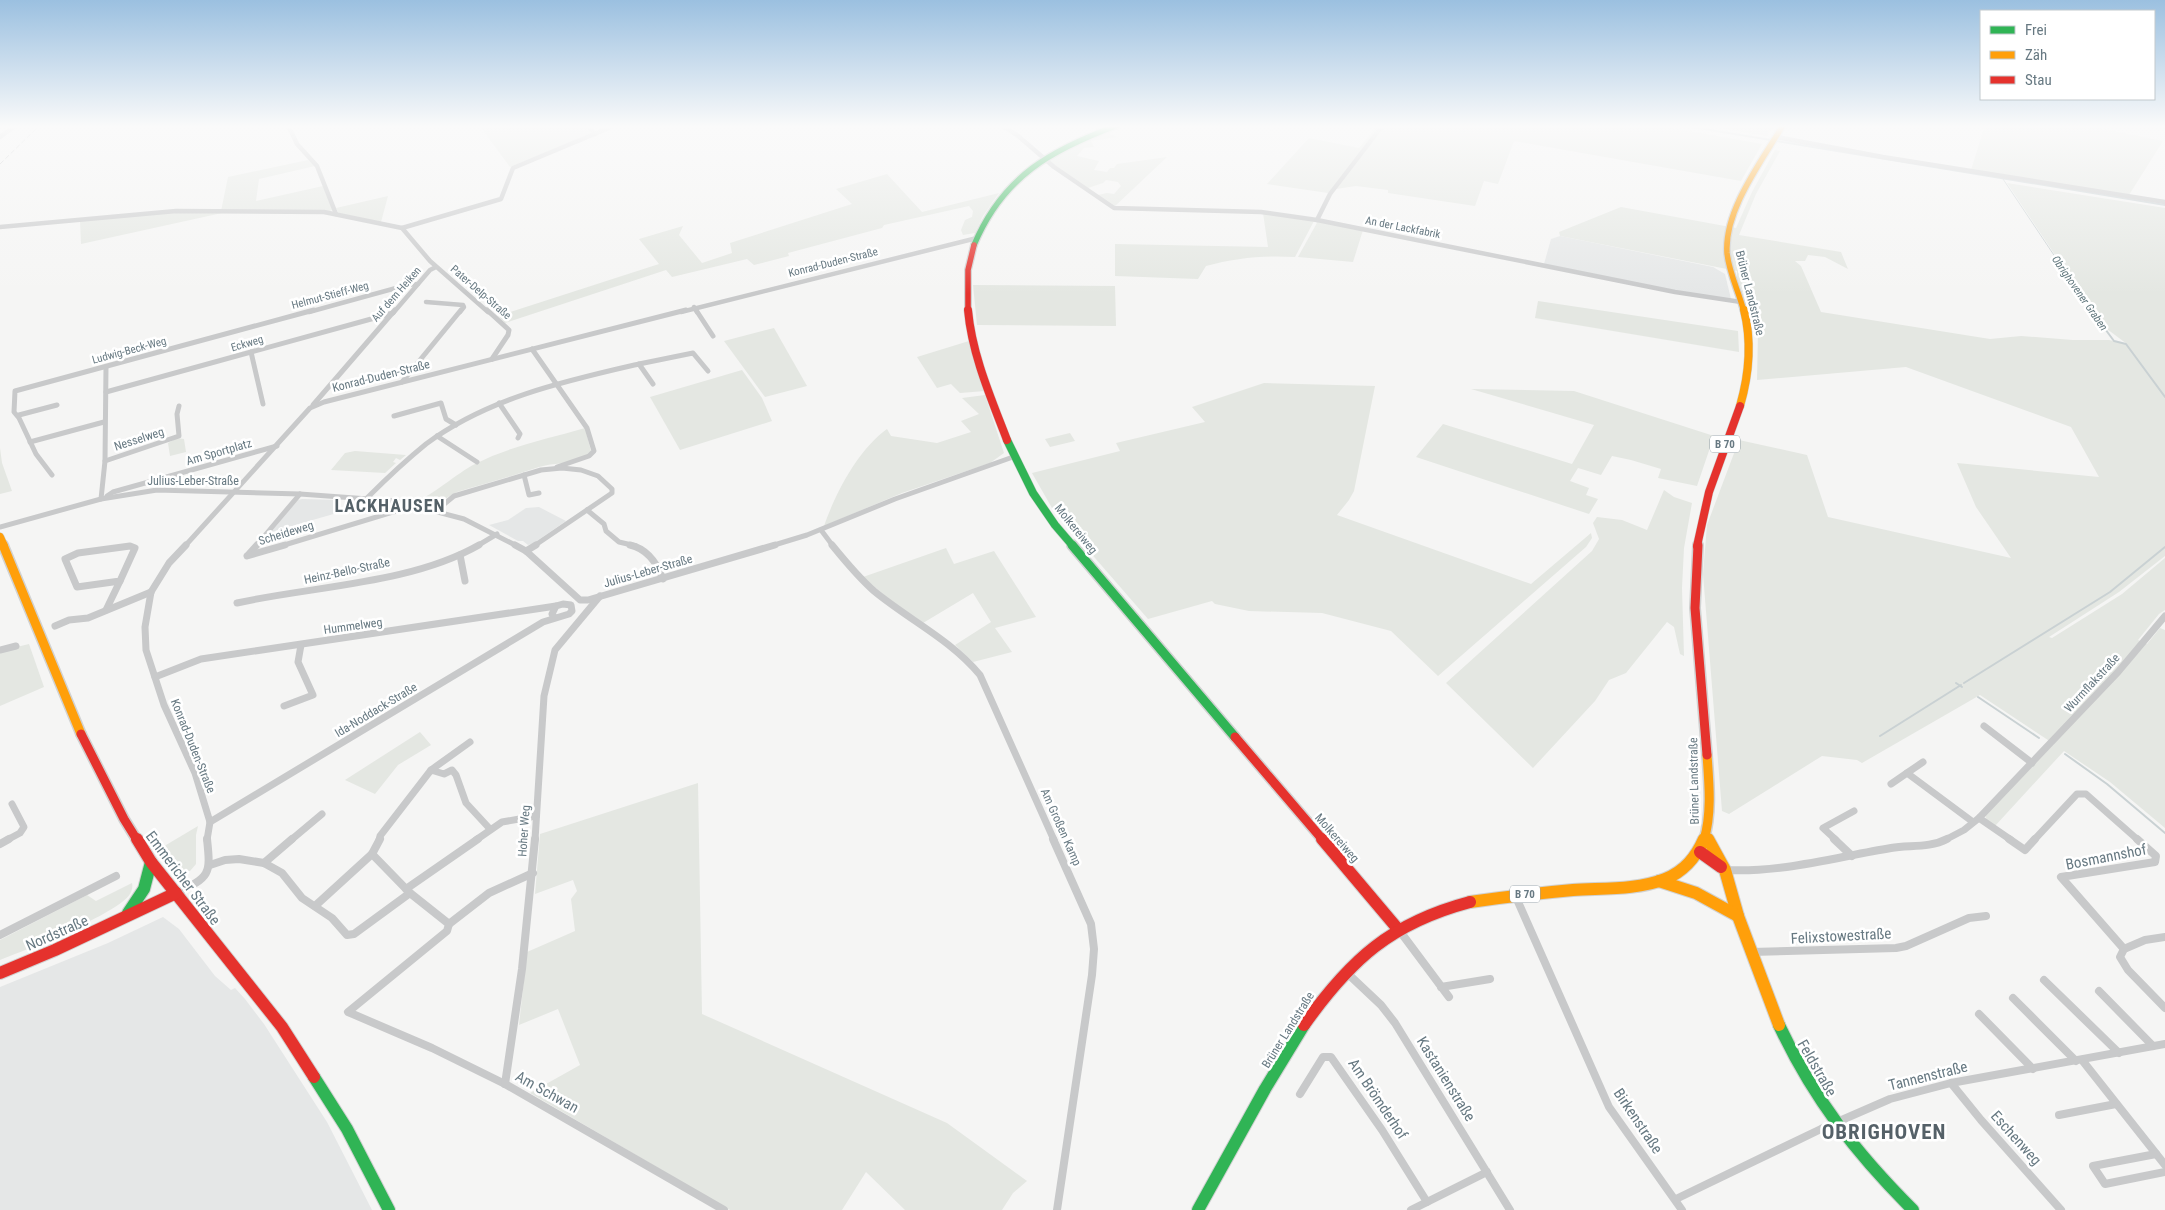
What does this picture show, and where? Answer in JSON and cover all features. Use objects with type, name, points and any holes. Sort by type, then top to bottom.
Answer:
[{"type":"main road","name":"Molkereiweg","points":[[1014,181],[999,197],[987,216],[977,238],[967,273],[967,310],[975,347],[1013,457],[1042,508],[1397,928]]},
{"type":"main road","name":"Brüner Landstraße","points":[[1198,1210],[1319,1001],[1372,946],[1397,928],[1435,911],[1467,903],[1516,895],[1635,886],[1658,881],[1680,871],[1700,852],[1706,838],[1709,813],[1708,776],[1695,612],[1696,553],[1704,505],[1742,398],[1749,371],[1750,338],[1728,260],[1729,230],[1733,218],[1753,181]]},
{"type":"main road","name":"Emmericher Straße","points":[[0,537],[63,695],[90,755],[120,813],[151,862],[282,1027],[347,1130],[389,1210]]},
{"type":"main road","name":"Feldstraße","points":[[1706,838],[1725,870],[1738,916],[1751,952],[1793,1058],[1834,1124],[1873,1171],[1913,1210]]},
{"type":"main road","points":[[1700,852],[1725,870]]},
{"type":"main road","name":"Nordstraße","points":[[124,918],[144,892],[151,862]]},
{"type":"main road","points":[[1658,881],[1696,893],[1738,916]]},
{"type":"main road","name":"Nordstraße","points":[[0,973],[124,918],[156,900],[176,893]]},
{"type":"street","points":[[323,181],[336,214]]},
{"type":"street","points":[[0,227],[176,211],[324,212],[402,228],[501,199],[508,181]]},
{"type":"street","name":"An der Lackfabrik","points":[[1076,181],[1114,208],[1260,212],[1317,220],[1675,292],[1741,302]]},
{"type":"street","points":[[1317,220],[1330,194],[1340,181]]},
{"type":"street","points":[[2036,181],[2165,202]]},
{"type":"street","name":"Auf dem Heiken","points":[[310,408],[430,270],[436,267],[402,228]]},
{"type":"street","name":"Konrad-Duden-Straße","points":[[210,865],[208,838],[210,822],[195,773],[168,713],[146,650],[145,627],[151,592],[169,563],[236,492],[310,408],[324,402],[694,307],[977,238]]},
{"type":"street","name":"Pater-Delp-Straße","points":[[436,267],[509,330],[507,338],[492,359]]},
{"type":"street","name":"Helmut-Stieff-Weg","points":[[248,328],[406,285],[418,284]]},
{"type":"street","points":[[402,382],[464,307],[458,304],[426,302]]},
{"type":"street","points":[[694,307],[713,336]]},
{"type":"street","name":"Eckweg","points":[[106,392],[393,313]]},
{"type":"street","name":"Ludwig-Beck-Weg","points":[[19,416],[14,412],[16,391],[248,328]]},
{"type":"street","points":[[437,510],[454,496],[556,467],[589,456],[594,451],[587,428],[532,349]]},
{"type":"street","points":[[252,352],[262,404]]},
{"type":"street","points":[[368,498],[406,458],[437,436],[499,403],[556,384],[693,353],[708,371]]},
{"type":"street","points":[[639,364],[653,384]]},
{"type":"street","points":[[101,499],[105,461],[106,367]]},
{"type":"street","points":[[394,416],[441,403],[446,419],[456,425]]},
{"type":"street","points":[[499,403],[520,434],[518,438]]},
{"type":"street","points":[[52,475],[46,469],[30,442],[19,416],[57,404]]},
{"type":"street","name":"Nesselweg","points":[[105,461],[179,436],[180,432],[176,413],[179,406]]},
{"type":"street","points":[[30,442],[104,422]]},
{"type":"street","points":[[437,436],[477,462]]},
{"type":"street","name":"Am Sportplatz","points":[[101,499],[113,492],[278,445]]},
{"type":"street","name":"Julius-Leber-Straße","points":[[0,527],[101,499],[147,491],[192,490],[368,498],[437,510],[464,519],[497,534],[526,551],[580,600],[588,600],[821,530],[912,492],[1013,457]]},
{"type":"street","points":[[526,551],[612,493],[612,489],[601,477],[591,472],[577,468],[556,467]]},
{"type":"street","points":[[524,475],[528,495],[538,493]]},
{"type":"street","name":"Am Sportplatz","points":[[147,491],[166,477]]},
{"type":"street","name":"Scheideweg","points":[[300,494],[247,556],[417,505]]},
{"type":"street","points":[[587,510],[604,524],[606,531],[619,542],[637,546],[657,562],[663,578]]},
{"type":"street","name":"Am Großen Kamp","points":[[821,530],[856,574],[886,600],[951,644],[980,675],[1092,924],[1094,949],[1092,975],[1057,1210]]},
{"type":"street","name":"Heinz-Bello-Straße","points":[[237,603],[298,593],[430,564],[460,554],[497,534]]},
{"type":"street","points":[[106,610],[120,581],[135,548],[133,546],[78,553],[65,559],[77,587],[120,581]]},
{"type":"street","points":[[460,554],[465,581]]},
{"type":"street","points":[[55,626],[69,620],[88,618],[151,592]]},
{"type":"street","name":"Hoher Weg","points":[[505,1084],[522,969],[532,873],[544,696],[553,655],[558,646],[600,596]]},
{"type":"street","name":"Ida-Noddack-Straße","points":[[210,822],[554,617],[560,618],[567,615],[572,608],[568,604],[556,606]]},
{"type":"street","points":[[554,617],[552,614],[556,606]]},
{"type":"street","name":"Hummelweg","points":[[155,677],[201,659],[556,606]]},
{"type":"street","name":"Wurmflakstraße","points":[[1725,870],[1746,871],[1807,865],[1892,848],[1938,844],[1964,830],[2032,763],[2118,672],[2165,616]]},
{"type":"street","points":[[284,706],[313,695],[298,662],[301,645]]},
{"type":"street","points":[[0,650],[16,646]]},
{"type":"street","points":[[1984,726],[2032,763]]},
{"type":"street","points":[[315,906],[372,854],[379,843],[380,836],[430,770],[470,742]]},
{"type":"street","points":[[444,759],[454,772],[466,803],[490,829]]},
{"type":"street","points":[[1891,784],[1922,762]]},
{"type":"street","points":[[430,770],[444,774],[454,772]]},
{"type":"street","points":[[1907,773],[1976,820]]},
{"type":"street","name":"Bosmannshof","points":[[1976,820],[2025,850],[2077,794],[2086,794],[2156,856],[2155,862],[2061,877],[2124,949]]},
{"type":"street","points":[[0,844],[20,833],[24,827],[12,804]]},
{"type":"street","points":[[1852,856],[1823,828],[1854,811]]},
{"type":"street","points":[[264,863],[322,814]]},
{"type":"street","points":[[176,893],[202,878],[208,872],[210,865],[225,860],[239,859],[264,863],[282,873],[302,898],[332,918],[347,935],[354,934],[490,829],[502,822],[536,816]]},
{"type":"street","points":[[372,854],[408,891],[449,924],[489,893],[532,873]]},
{"type":"street","name":"Nordstraße","points":[[0,935],[116,876]]},
{"type":"street","name":"Birkenstraße","points":[[1516,895],[1609,1107],[1682,1210]]},
{"type":"street","name":"Felixstowestraße","points":[[1751,952],[1896,948],[1906,946],[1969,918],[1986,916]]},
{"type":"street","name":"Am Schwan","points":[[449,924],[448,931],[348,1012],[432,1048],[505,1084],[724,1210]]},
{"type":"street","points":[[1397,928],[1448,997]]},
{"type":"street","points":[[2165,937],[2144,940],[2124,949],[2120,958],[2128,970],[2165,1008]]},
{"type":"street","name":"Kastanienstraße","points":[[1346,972],[1382,1005],[1395,1023],[1510,1210]]},
{"type":"street","points":[[1442,987],[1490,979]]},
{"type":"street","points":[[2044,980],[2119,1053]]},
{"type":"street","points":[[2099,990],[2153,1046]]},
{"type":"street","points":[[2013,998],[2079,1060],[2165,1165]]},
{"type":"street","points":[[1979,1014],[2032,1069]]},
{"type":"street","name":"Tannenstraße","points":[[1834,1124],[1890,1099],[1951,1083],[2165,1044]]},
{"type":"street","name":"Am Brömderhof","points":[[1300,1094],[1316,1064],[1323,1057],[1331,1057],[1382,1130],[1427,1202]]},
{"type":"street","name":"Eschenweg","points":[[1951,1083],[1980,1120],[2061,1210]]},
{"type":"street","points":[[2059,1115],[2116,1104]]},
{"type":"street","points":[[1676,1199],[1834,1124]]},
{"type":"street","points":[[2156,1154],[2093,1166],[2106,1184],[2165,1172]]},
{"type":"street","points":[[1411,1210],[1487,1172]]},
{"type":"shaded area","points":[[227,181],[259,181],[256,201],[323,186],[333,210],[325,212],[221,211]]},
{"type":"shaded area","points":[[862,181],[894,181],[922,212],[999,193],[983,216],[975,233],[963,235],[961,230],[965,220],[972,217],[973,211],[969,206],[884,225],[882,228],[788,253],[789,256],[754,265],[747,259],[672,277],[666,270],[505,323],[498,316],[659,264],[639,239],[683,226],[679,235],[702,263],[732,253],[730,243],[852,204],[836,189]]},
{"type":"shaded area","points":[[1078,181],[1105,181],[1103,183],[1088,188]]},
{"type":"shaded area","points":[[1115,181],[1141,181],[1114,207],[1098,195],[1114,194],[1121,186]]},
{"type":"shaded area","points":[[1269,181],[1339,181],[1328,193],[1267,184]]},
{"type":"shaded area","points":[[1342,181],[1484,181],[1475,206],[1388,193],[1388,190],[1356,186],[1336,189]]},
{"type":"shaded area","points":[[1486,181],[1499,181],[1498,184]]},
{"type":"shaded area","points":[[1758,181],[1763,181],[1739,235],[1841,252],[1848,269],[1825,257],[1808,255],[1805,261],[1795,261],[1801,266],[1821,312],[1990,339],[2021,336],[2073,340],[2109,340],[2127,344],[2103,326],[2007,183],[2165,208],[2165,556],[2119,592],[2049,637],[2052,638],[2122,594],[2165,558],[2165,610],[2159,614],[2138,640],[2147,644],[2160,628],[2165,630],[2165,828],[2110,782],[2064,751],[1995,826],[1987,821],[1985,815],[2054,744],[1980,695],[1862,763],[1857,760],[1822,756],[1729,814],[1722,811],[1703,574],[1707,525],[1739,440],[1807,455],[1828,517],[2011,558],[1976,507],[1957,463],[2099,477],[2071,427],[1906,367],[1757,380],[1758,333],[1737,278],[1737,271],[1560,236],[1559,232],[1621,207],[1736,228]]},
{"type":"shaded area","points":[[2016,181],[2028,181],[2165,204],[2165,206]]},
{"type":"shaded area","points":[[2043,181],[2138,181],[2129,195]]},
{"type":"shaded area","points":[[388,196],[381,222],[339,214],[336,208]]},
{"type":"shaded area","points":[[175,212],[222,213],[81,244],[80,220]]},
{"type":"shaded area","points":[[1263,213],[1314,221],[1295,257],[1272,256],[1217,263],[1206,266],[1198,279],[1115,276],[1115,244],[1268,247]]},
{"type":"shaded area","points":[[1318,221],[1363,230],[1353,262],[1298,257]]},
{"type":"shaded area","points":[[1560,236],[1713,267],[1725,274],[1731,299],[1693,294],[1544,264],[1551,239]]},
{"type":"shaded area","points":[[973,285],[1115,286],[1116,326],[977,325]]},
{"type":"shaded area","points":[[1538,301],[1738,331],[1739,352],[1535,318]]},
{"type":"shaded area","points":[[774,328],[807,386],[765,397],[724,341]]},
{"type":"shaded area","points":[[969,341],[985,391],[960,393],[951,384],[937,388],[917,357]]},
{"type":"shaded area","points":[[742,370],[762,398],[772,421],[680,450],[650,397]]},
{"type":"shaded area","points":[[1264,383],[1375,386],[1354,491],[1337,515],[1531,584],[1591,533],[1592,538],[1586,547],[1438,676],[1391,631],[1322,613],[1249,611],[1215,604],[1212,601],[1148,619],[1052,508],[1032,473],[1120,451],[1116,443],[1205,422],[1192,407]]},
{"type":"shaded area","points":[[1471,389],[1574,391],[1714,436],[1697,486],[1658,478],[1661,469],[1612,456],[1601,475],[1578,468],[1570,481],[1589,488],[1586,495],[1598,499],[1589,514],[1416,457],[1443,424],[1572,464],[1594,425]]},
{"type":"shaded area","points":[[985,395],[1004,453],[990,463],[902,493],[824,526],[835,499],[857,460],[876,438],[887,429],[891,436],[937,443],[971,432],[961,421],[979,414],[962,398]]},
{"type":"shaded area","points":[[585,428],[591,451],[580,459],[545,465],[457,492],[436,507],[416,501],[468,468],[488,458],[515,448]]},
{"type":"shaded area","points":[[1070,433],[1075,441],[1050,447],[1045,439]]},
{"type":"shaded area","points":[[177,438],[184,439],[186,452],[170,456],[168,443]]},
{"type":"shaded area","points":[[0,448],[2,463],[12,491],[0,494]]},
{"type":"shaded area","points":[[355,451],[406,455],[400,460],[396,458],[393,462],[396,463],[385,473],[331,470],[345,453]]},
{"type":"shaded area","points":[[1664,490],[1674,497],[1692,503],[1684,548],[1682,588],[1684,656],[1680,654],[1674,627],[1667,622],[1626,673],[1609,680],[1595,701],[1533,768],[1446,683],[1592,551],[1599,539],[1593,523],[1597,517],[1622,520],[1647,530]]},
{"type":"shaded area","points":[[298,500],[336,500],[337,513],[271,532]]},
{"type":"shaded area","points":[[539,507],[566,521],[534,543],[528,545],[523,541],[518,541],[489,525],[508,520],[526,508]]},
{"type":"shaded area","points":[[946,548],[954,564],[994,551],[1036,617],[995,628],[1012,652],[973,662],[955,645],[991,622],[973,593],[923,623],[889,599],[863,577]]},
{"type":"shaded area","points":[[29,644],[44,687],[0,706],[0,651]]},
{"type":"shaded area","points":[[420,732],[431,745],[398,765],[375,794],[345,780]]},
{"type":"shaded area","points":[[698,783],[702,1014],[947,1123],[1027,1181],[1013,1193],[1002,1210],[905,1210],[866,1172],[842,1210],[730,1210],[530,1093],[580,1065],[558,1009],[519,1025],[527,952],[575,931],[571,899],[577,891],[573,880],[535,894],[540,834]]},
{"type":"shaded area","points":[[198,826],[196,835],[196,864],[190,871],[179,871],[161,848]]},
{"type":"shaded area","points":[[132,883],[130,894],[108,911],[70,931],[0,960],[0,940],[87,895],[96,901]]},
{"type":"shaded area","points":[[163,917],[179,929],[215,976],[231,990],[235,988],[264,1024],[327,1122],[372,1210],[0,1210],[0,987],[108,943]]},
{"type":"waterway","name":"Obrighovener Graben","points":[[2005,181],[2092,312]]},
{"type":"waterway","name":"Obrighovener Graben","points":[[2091,310],[2114,341],[2126,344],[2165,397]]},
{"type":"waterway","points":[[1964,683],[2110,592],[2165,547]]},
{"type":"waterway","points":[[1956,683],[1960,686]]},
{"type":"waterway","points":[[1880,736],[1960,686]]},
{"type":"waterway","points":[[1978,697],[2039,738]]},
{"type":"waterway","points":[[2065,754],[2107,784],[2165,833]]},
{"type":"traffic: fast","points":[[974,245],[984,222],[997,202],[1016,181]]},
{"type":"traffic: fast","points":[[1007,440],[1033,493],[1055,525],[1235,737]]},
{"type":"traffic: fast","points":[[128,913],[144,889],[151,862]]},
{"type":"traffic: fast","points":[[1198,1210],[1265,1089],[1304,1025]]},
{"type":"traffic: fast","points":[[1779,1025],[1805,1078],[1836,1125],[1872,1168],[1913,1210]]},
{"type":"traffic: fast","points":[[314,1077],[347,1129],[389,1210]]},
{"type":"traffic: slow","points":[[1740,406],[1748,366],[1747,327],[1745,314],[1729,267],[1727,245],[1734,214],[1750,181]]},
{"type":"traffic: slow","points":[[0,537],[81,734]]},
{"type":"traffic: slow","points":[[1470,902],[1522,894],[1639,886],[1665,879],[1684,868],[1697,855],[1705,839],[1709,800],[1707,755]]},
{"type":"traffic: slow","points":[[1707,838],[1725,870],[1738,916],[1779,1025]]},
{"type":"traffic: slow","points":[[1659,881],[1696,893],[1738,916]]},
{"type":"traffic: jam","points":[[974,245],[968,270],[969,320],[980,369],[1007,440]]},
{"type":"traffic: jam","points":[[1707,755],[1696,638],[1695,579],[1697,550],[1704,506],[1740,406]]},
{"type":"traffic: jam","points":[[81,734],[124,819],[151,862],[282,1027],[314,1077]]},
{"type":"traffic: jam","points":[[1235,737],[1397,928]]},
{"type":"traffic: jam","points":[[1700,852],[1721,867]]},
{"type":"traffic: jam","points":[[0,973],[55,950],[176,893]]},
{"type":"traffic: jam","points":[[1304,1025],[1337,981],[1374,946],[1395,931],[1418,919],[1443,909],[1470,902]]},
{"type":"district","name":"LACKHAUSEN","points":[[390,506]]},
{"type":"district","name":"OBRIGHOVEN","points":[[1884,1132]]}]
